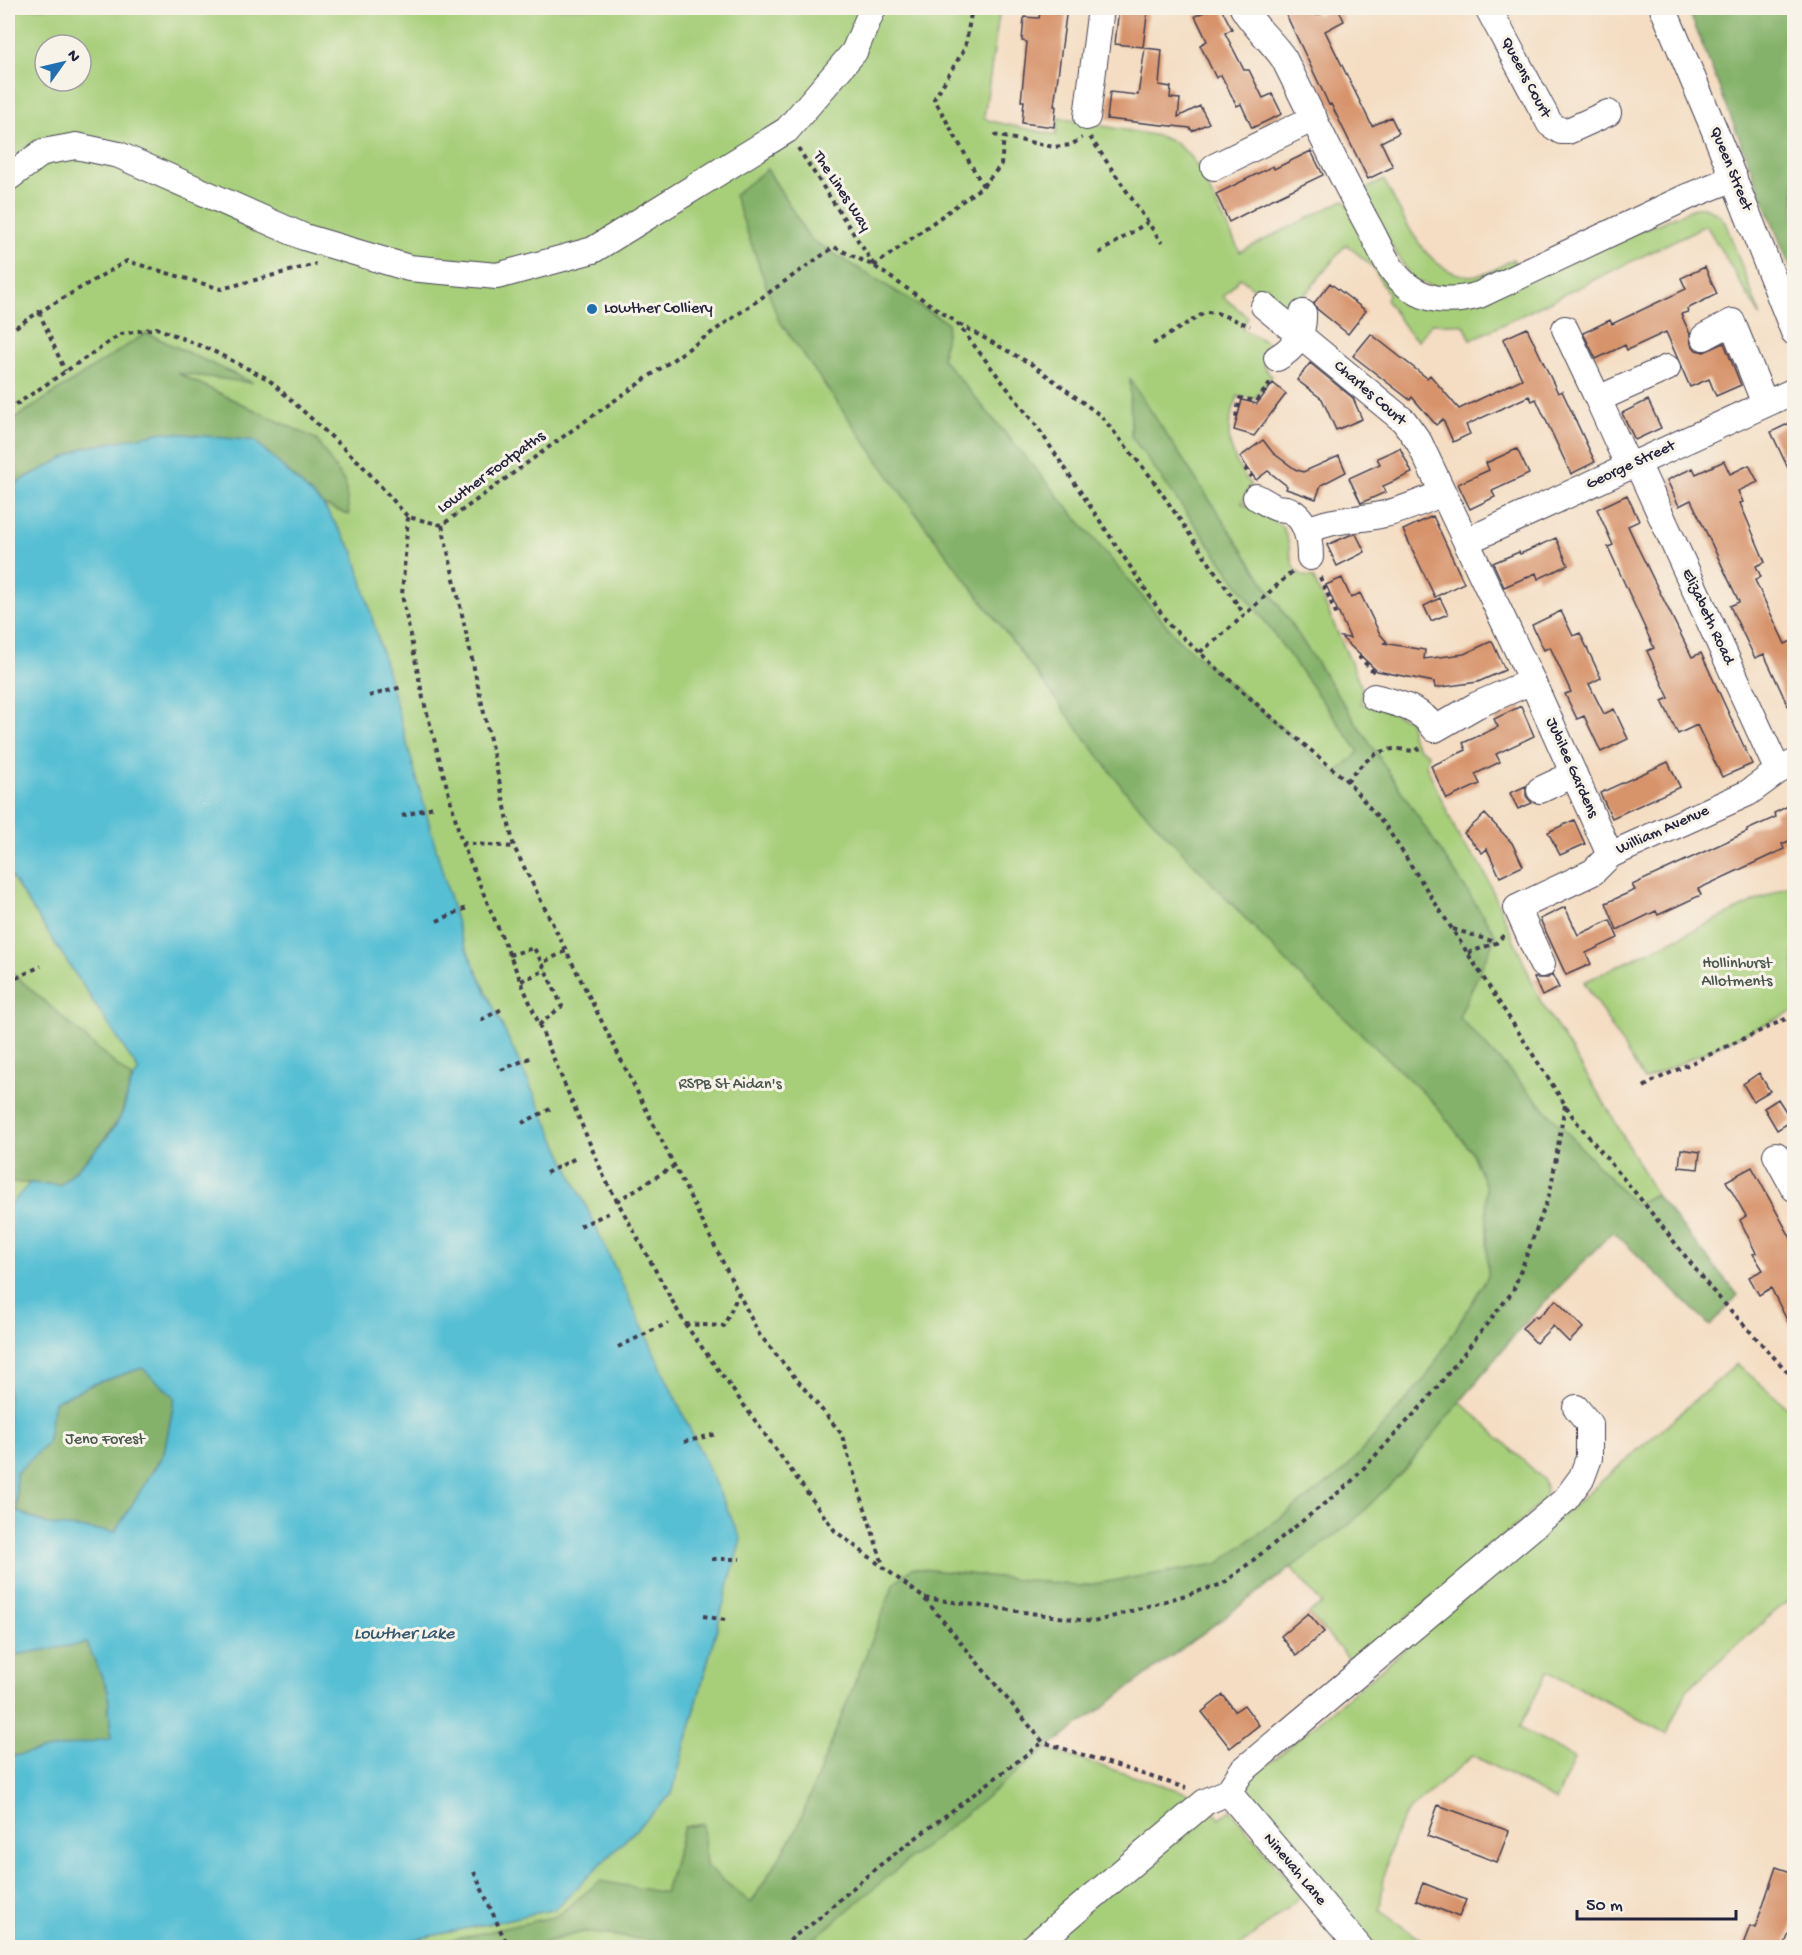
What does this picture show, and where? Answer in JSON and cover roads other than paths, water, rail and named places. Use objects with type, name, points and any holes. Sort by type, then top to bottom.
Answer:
[{"type":"street","points":[[8,178],[43,152],[76,146],[118,154],[304,237],[409,268],[497,276],[593,250],[787,130],[854,52],[873,8]]},
{"type":"street","points":[[1087,126],[1101,8]]},
{"type":"street","points":[[1243,8],[1252,23],[1270,40],[1284,59],[1392,269],[1402,282],[1430,298],[1447,301],[1463,300],[1479,295],[1687,197],[1734,178]]},
{"type":"street","name":"Queens Court","points":[[1488,8],[1546,118],[1555,128],[1568,131],[1608,113]]},
{"type":"street","name":"Queen Street","points":[[1663,8],[1734,178],[1794,332]]},
{"type":"street","points":[[1214,167],[1314,118]]},
{"type":"street","name":"Charles Court","points":[[1260,317],[1404,421],[1419,442],[1467,541]]},
{"type":"street","points":[[1704,337],[1732,322],[1765,404]]},
{"type":"street","name":"Elizabeth Road","points":[[1566,329],[1598,399],[1786,767]]},
{"type":"street","points":[[1598,399],[1667,368]]},
{"type":"street","name":"George Street","points":[[1467,541],[1794,391]]},
{"type":"street","points":[[1306,531],[1336,520],[1364,519],[1384,514],[1443,493]]},
{"type":"street","points":[[1256,496],[1276,508],[1290,510],[1300,519],[1310,543],[1310,557]]},
{"type":"street","name":"Jubilee Gardens","points":[[1467,541],[1611,855]]},
{"type":"street","points":[[1374,697],[1418,712],[1428,719],[1435,729],[1477,705],[1532,681]]},
{"type":"street","name":"William Avenue","points":[[1542,964],[1517,908],[1593,872],[1611,855],[1748,794],[1786,767]]},
{"type":"street","points":[[1540,790],[1574,774]]},
{"type":"street","points":[[1776,1155],[1794,1188]]},
{"type":"street","points":[[1032,1947],[1205,1802],[1228,1792],[1242,1771],[1565,1500],[1582,1477],[1589,1458],[1589,1424],[1576,1408]]},
{"type":"street","name":"Ninevah Lane","points":[[1228,1792],[1360,1947]]},
{"type":"water","name":"Lowther Lake","points":[[164,432],[255,441],[323,505],[354,552],[460,935],[741,1539],[672,1794],[555,1909],[381,1947],[8,1947],[8,1757],[111,1738],[108,1691],[87,1643],[8,1656],[8,1207],[30,1183],[60,1185],[92,1154],[120,1118],[129,1088],[139,1071],[8,872],[8,487],[83,448]],"holes":[[[142,1368],[175,1397],[164,1453],[115,1532],[48,1525],[17,1511],[16,1473],[47,1444],[54,1402],[93,1384]]]},
{"type":"place","name":"Lowther Colliery","points":[[592,309]]},
{"type":"park label","name":"Hollinhurst Allotments","points":[[1737,973]]},
{"type":"park label","name":"RSPB St Aidan's","points":[[730,1085]]},
{"type":"park label","name":"Jeno Forest","points":[[105,1440]]}]
